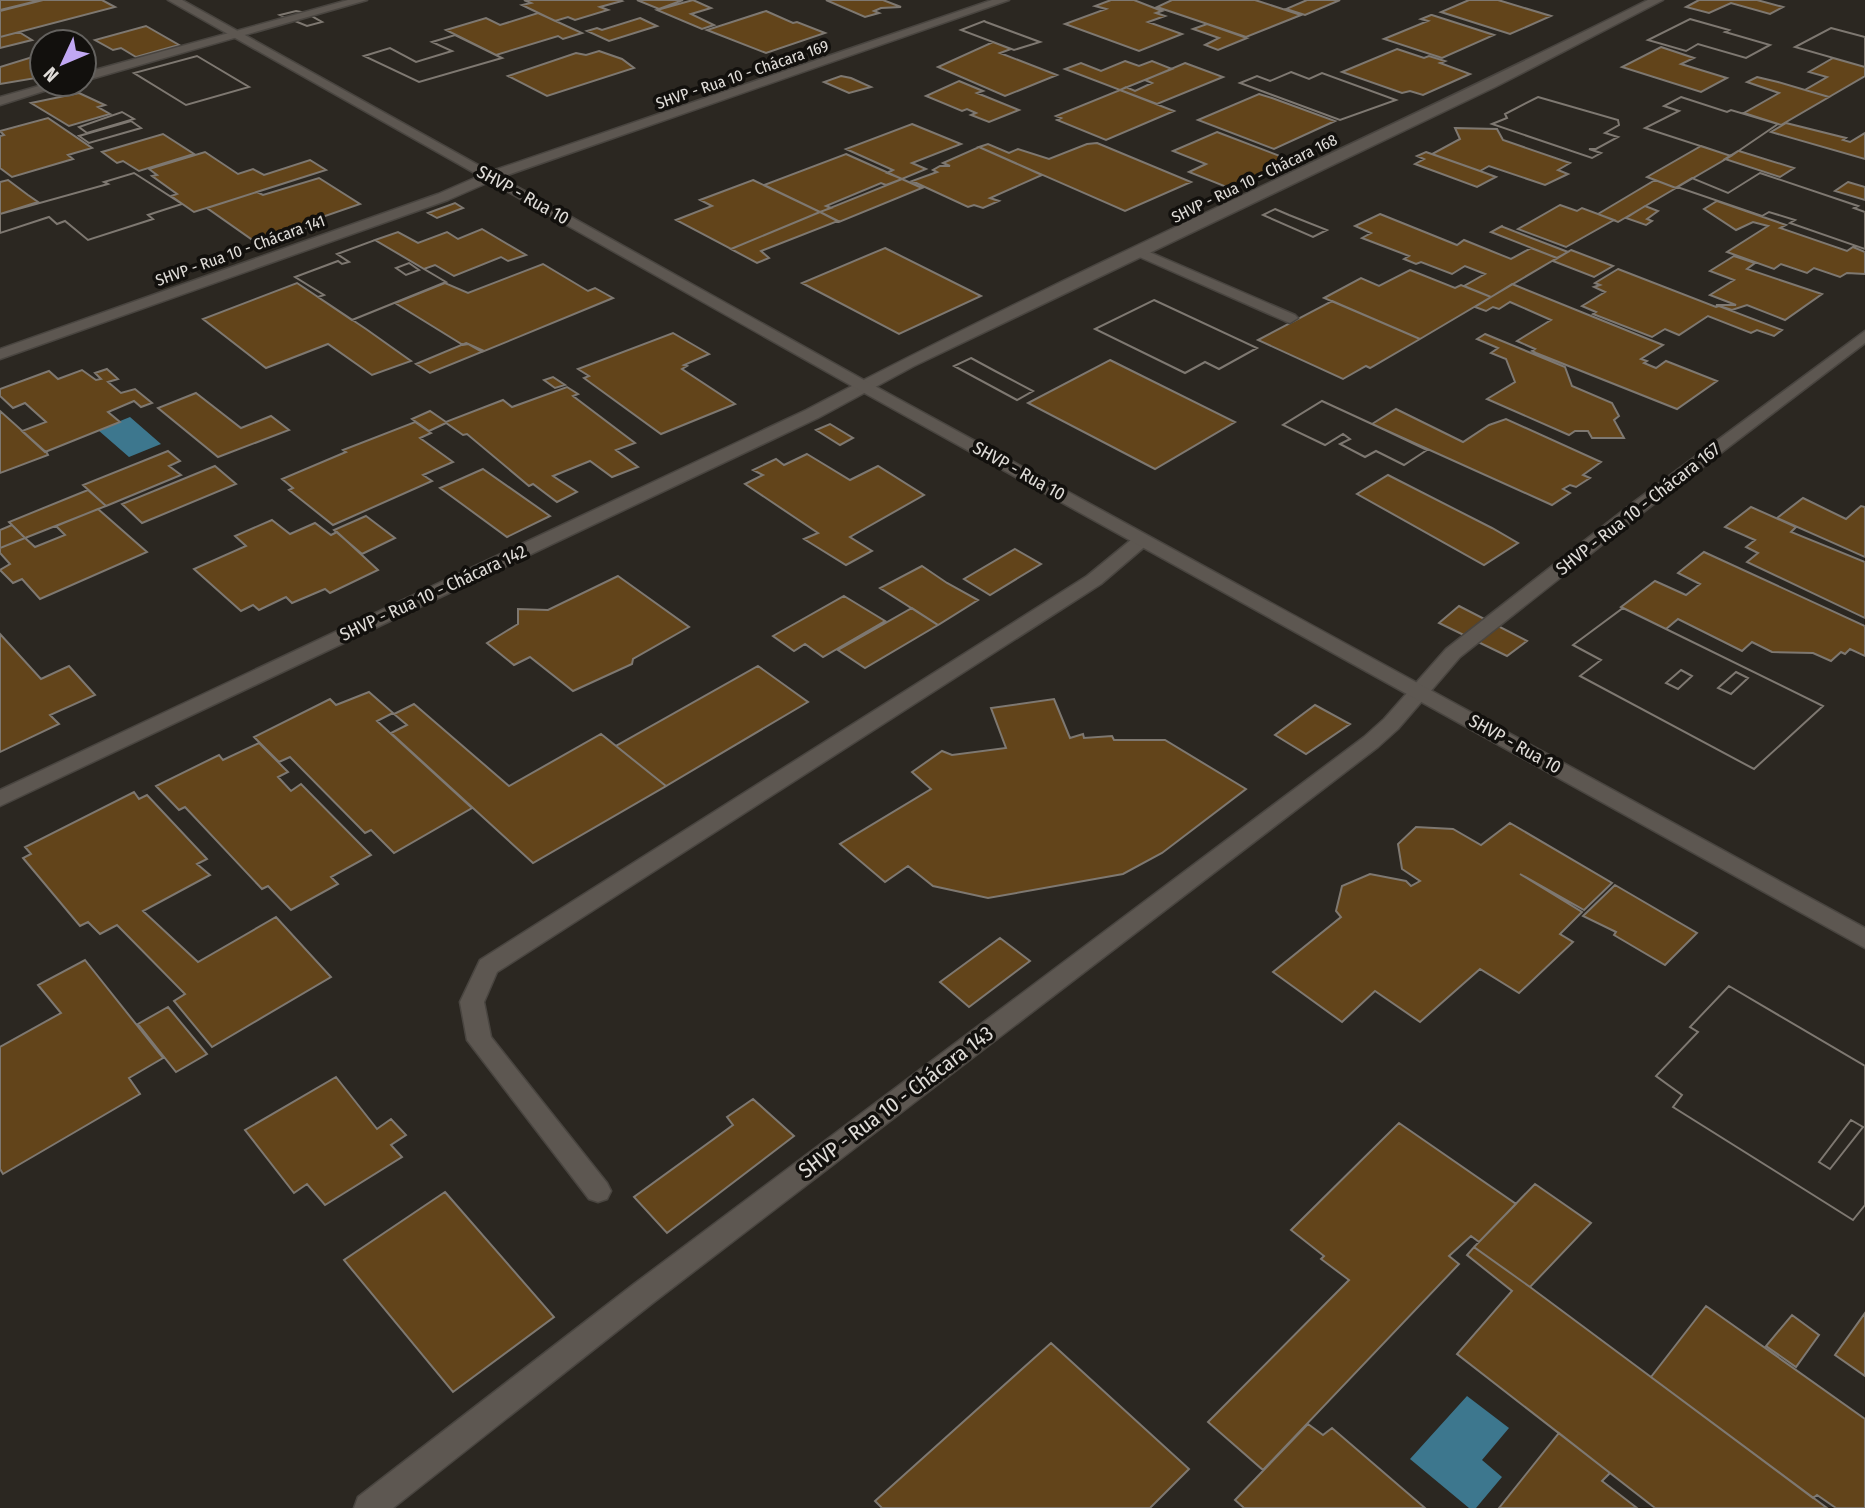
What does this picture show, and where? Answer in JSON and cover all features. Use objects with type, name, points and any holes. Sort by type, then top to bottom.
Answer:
[{"type":"street","name":"SHVP - Rua 10","points":[[174,0],[865,387],[1865,939]]},
{"type":"street","points":[[98,74],[361,0]]},
{"type":"street","name":"SHVP - Rua 10 - Chácara 169","points":[[491,176],[1003,0]]},
{"type":"street","name":"SHVP - Rua 10 - Chácara 168","points":[[865,387],[1491,84],[1657,0]]},
{"type":"street","points":[[0,101],[28,93]]},
{"type":"street","name":"SHVP - Rua 10 - Chácara 141","points":[[0,354],[443,197],[491,176]]},
{"type":"street","points":[[1140,252],[1290,318]]},
{"type":"street","name":"SHVP - Rua 10 - Chácara 167","points":[[1419,691],[1453,653],[1640,506],[1865,336]]},
{"type":"street","name":"SHVP - Rua 10 - Chácara 142","points":[[0,799],[865,387]]},
{"type":"street","points":[[598,1191],[479,1040],[472,1002],[488,966],[1094,580],[1143,539]]},
{"type":"street","name":"SHVP - Rua 10 - Chácara 143","points":[[369,1508],[644,1293],[1371,742],[1391,724],[1419,691]]},
{"type":"water","points":[[130,417],[161,444],[129,457],[98,430]]},
{"type":"water","points":[[1467,1396],[1509,1428],[1482,1460],[1502,1477],[1476,1508],[1469,1508],[1410,1459]]},
{"type":"building","points":[[0,0],[41,0],[0,10]]},
{"type":"building","points":[[43,0],[102,0],[115,7],[0,37],[0,11]]},
{"type":"building","points":[[524,0],[622,1],[600,7],[608,10],[575,20],[568,17],[555,21],[522,5],[531,3]]},
{"type":"building","points":[[637,0],[683,0],[659,9]]},
{"type":"building","points":[[693,0],[711,8],[691,14],[714,25],[702,29],[657,10]]},
{"type":"building","points":[[826,0],[883,0],[901,7],[881,8],[874,11],[879,13],[865,17]]},
{"type":"building","points":[[1111,0],[1134,0],[1162,11],[1156,13],[1165,16],[1148,22],[1182,34],[1139,51],[1065,24],[1106,9],[1095,6]]},
{"type":"building","points":[[1172,0],[1255,0],[1301,15],[1246,37],[1157,7]]},
{"type":"building","points":[[1307,0],[1340,0],[1305,15],[1286,9]]},
{"type":"building","points":[[1469,0],[1498,0],[1551,16],[1510,34],[1441,12]]},
{"type":"building","points":[[1699,0],[1757,0],[1783,7],[1770,14],[1731,3],[1709,13],[1686,7]]},
{"type":"building","points":[[296,11],[322,22],[307,26],[280,15]]},
{"type":"building","points":[[296,11],[322,22],[307,26],[280,15]]},
{"type":"building","points":[[766,11],[825,33],[766,53],[707,30]]},
{"type":"building","points":[[538,13],[582,33],[563,39],[558,36],[496,55],[446,30],[486,18],[500,25]]},
{"type":"building","points":[[1431,15],[1494,35],[1442,58],[1384,39],[1428,21],[1421,19]]},
{"type":"building","points":[[640,18],[657,26],[609,41],[587,31],[597,28],[602,30]]},
{"type":"building","points":[[1690,19],[1770,45],[1746,58],[1698,44],[1686,51],[1648,40]]},
{"type":"building","points":[[1690,19],[1770,45],[1746,58],[1698,44],[1686,51],[1648,40]]},
{"type":"building","points":[[984,21],[1040,42],[1014,50],[961,30]]},
{"type":"building","points":[[984,21],[1040,42],[1014,50],[961,30]]},
{"type":"building","points":[[1207,24],[1247,38],[1218,50],[1205,45],[1219,38],[1193,29]]},
{"type":"building","points":[[146,26],[179,45],[136,57],[121,48],[113,50],[98,39]]},
{"type":"building","points":[[1831,28],[1865,37],[1865,67],[1795,47]]},
{"type":"building","points":[[1831,28],[1865,37],[1865,67],[1795,47]]},
{"type":"building","points":[[19,32],[28,38],[28,41],[0,48],[0,37]]},
{"type":"building","points":[[455,35],[502,58],[419,82],[364,56],[390,48],[416,62],[452,51],[432,42]]},
{"type":"building","points":[[455,35],[502,58],[419,82],[364,56],[390,48],[416,62],[452,51],[432,42]]},
{"type":"building","points":[[993,42],[1011,49],[1000,53],[1057,75],[1005,96],[938,67]]},
{"type":"building","points":[[1661,47],[1694,58],[1681,64],[1727,78],[1701,92],[1622,67]]},
{"type":"building","points":[[1397,49],[1424,58],[1429,56],[1445,61],[1440,63],[1470,74],[1423,95],[1410,91],[1402,93],[1342,72]]},
{"type":"building","points":[[599,51],[622,59],[634,68],[547,96],[508,76],[576,53],[586,55]]},
{"type":"building","points":[[197,56],[249,87],[186,105],[134,73]]},
{"type":"building","points":[[197,56],[249,87],[186,105],[134,73]]},
{"type":"building","points":[[28,58],[28,79],[0,84],[0,67]]},
{"type":"building","points":[[1833,58],[1865,67],[1865,76],[1829,97],[1805,90],[1827,77],[1809,72]]},
{"type":"building","points":[[1125,61],[1139,66],[1152,61],[1172,69],[1120,90],[1065,69],[1081,63],[1101,71]]},
{"type":"building","points":[[1185,63],[1223,77],[1157,104],[1120,90],[1126,87],[1135,91],[1152,83],[1145,80]]},
{"type":"building","points":[[1291,72],[1309,79],[1322,73],[1396,100],[1340,120],[1240,83],[1257,76],[1270,81]]},
{"type":"building","points":[[1291,72],[1309,79],[1322,73],[1396,100],[1340,120],[1240,83],[1257,76],[1270,81]]},
{"type":"building","points":[[841,76],[871,87],[849,93],[824,82]]},
{"type":"building","points":[[1757,77],[1829,97],[1781,125],[1744,113],[1779,93],[1747,82]]},
{"type":"building","points":[[959,81],[983,91],[977,93],[1019,110],[989,122],[971,115],[976,113],[967,109],[962,111],[926,96]]},
{"type":"building","points":[[1120,90],[1174,111],[1106,140],[1057,120],[1061,118],[1056,116]]},
{"type":"building","points":[[1259,94],[1335,121],[1274,149],[1198,120]]},
{"type":"building","points":[[1538,97],[1618,120],[1619,125],[1605,133],[1618,137],[1596,149],[1589,149],[1601,153],[1592,158],[1492,124],[1507,118],[1505,114]]},
{"type":"building","points":[[1538,97],[1618,120],[1619,125],[1605,133],[1618,137],[1596,149],[1589,149],[1601,153],[1592,158],[1492,124],[1507,118],[1505,114]]},
{"type":"building","points":[[1681,97],[1727,112],[1731,110],[1778,124],[1731,156],[1645,128],[1679,111],[1664,106]]},
{"type":"building","points":[[1681,97],[1727,112],[1731,110],[1778,124],[1731,156],[1645,128],[1679,111],[1664,106]]},
{"type":"building","points":[[55,98],[90,98],[105,105],[98,107],[110,114],[69,126],[31,103]]},
{"type":"building","points":[[122,112],[134,119],[87,133],[79,127]]},
{"type":"building","points":[[122,112],[134,119],[87,133],[79,127]]},
{"type":"building","points":[[48,118],[92,148],[68,155],[73,159],[12,177],[0,168],[0,136],[4,135],[0,131]]},
{"type":"building","points":[[131,121],[141,128],[89,143],[79,136]]},
{"type":"building","points":[[131,121],[141,128],[89,143],[79,136]]},
{"type":"building","points":[[1786,123],[1846,138],[1843,140],[1850,142],[1865,133],[1865,159],[1771,132]]},
{"type":"building","points":[[912,124],[961,144],[912,163],[926,169],[902,179],[887,173],[893,170],[846,149]]},
{"type":"building","points":[[1455,128],[1497,129],[1503,140],[1570,163],[1558,170],[1568,174],[1545,185],[1489,166],[1480,171],[1432,154],[1460,139]]},
{"type":"building","points":[[1217,132],[1285,158],[1271,168],[1274,169],[1229,188],[1189,172],[1206,164],[1173,151]]},
{"type":"building","points":[[163,134],[194,154],[139,171],[123,161],[117,163],[102,152]]},
{"type":"building","points":[[1097,143],[1191,182],[1125,211],[979,147],[988,144],[1009,153],[1018,149],[1049,159],[1087,144]]},
{"type":"building","points":[[1701,146],[1731,156],[1676,188],[1647,177]]},
{"type":"building","points":[[979,147],[1042,175],[990,198],[999,201],[983,208],[974,205],[968,207],[912,181],[937,172],[933,170],[940,166],[950,166],[943,163]]},
{"type":"building","points":[[1738,151],[1794,168],[1780,177],[1725,159]]},
{"type":"building","points":[[205,152],[238,174],[253,169],[264,175],[310,160],[326,170],[194,212],[171,196],[177,194],[152,176],[157,175],[149,169]]},
{"type":"building","points":[[1426,152],[1496,177],[1477,187],[1415,164],[1424,159],[1417,156]]},
{"type":"building","points":[[846,154],[902,179],[886,185],[881,183],[826,206],[831,208],[820,212],[764,185]]},
{"type":"building","points":[[134,173],[182,204],[148,215],[153,219],[88,240],[65,221],[57,224],[49,217],[0,233],[0,214],[108,184],[104,182]]},
{"type":"building","points":[[134,173],[182,204],[148,215],[153,219],[88,240],[65,221],[57,224],[49,217],[0,233],[0,214],[108,184],[104,182]]},
{"type":"building","points":[[1760,173],[1858,206],[1854,208],[1865,212],[1865,249],[1790,223],[1795,220],[1769,212],[1762,216],[1677,187],[1692,178],[1728,193]]},
{"type":"building","points":[[1760,173],[1858,206],[1854,208],[1865,212],[1865,249],[1790,223],[1795,220],[1769,212],[1762,216],[1677,187],[1692,178],[1728,193]]},
{"type":"building","points":[[319,178],[360,204],[322,217],[318,224],[258,244],[207,208],[257,192],[263,195]]},
{"type":"building","points":[[902,179],[922,188],[839,222],[820,212]]},
{"type":"building","points":[[8,180],[38,202],[0,214],[0,182]]},
{"type":"building","points":[[753,180],[820,212],[731,249],[676,220],[712,206],[700,200]]},
{"type":"building","points":[[1655,180],[1676,188],[1618,222],[1598,214]]},
{"type":"building","points":[[1848,182],[1865,187],[1865,200],[1835,191]]},
{"type":"building","points":[[1717,201],[1786,225],[1780,228],[1847,251],[1853,247],[1865,252],[1865,274],[1847,273],[1840,277],[1814,268],[1807,273],[1781,264],[1774,269],[1727,252],[1768,226],[1753,222],[1736,230],[1704,209]]},
{"type":"building","points":[[455,203],[463,208],[437,218],[428,213]]},
{"type":"building","points":[[1560,205],[1577,211],[1582,208],[1614,220],[1566,247],[1518,229]]},
{"type":"building","points":[[1645,206],[1658,211],[1647,219],[1652,221],[1646,225],[1626,218]]},
{"type":"building","points":[[1275,209],[1327,230],[1313,237],[1263,215]]},
{"type":"building","points":[[1275,209],[1327,230],[1313,237],[1263,215]]},
{"type":"building","points":[[820,212],[838,221],[761,251],[769,258],[757,263],[731,249]]},
{"type":"building","points":[[1380,214],[1457,245],[1464,240],[1511,259],[1531,248],[1557,258],[1491,297],[1464,286],[1485,274],[1465,266],[1452,274],[1421,262],[1416,264],[1404,259],[1409,256],[1362,238],[1371,233],[1355,226]]},
{"type":"building","points":[[1502,226],[1568,252],[1557,258],[1491,232]]},
{"type":"building","points":[[482,229],[526,255],[508,261],[501,257],[454,276],[435,265],[424,269],[375,240],[398,232],[418,243],[447,232],[458,239]]},
{"type":"building","points":[[375,240],[446,282],[352,320],[318,297],[324,295],[295,277],[338,261],[342,264],[349,262],[337,254]],"holes":[[[409,263],[419,270],[406,275],[396,268]]]},
{"type":"building","points":[[375,240],[446,282],[352,320],[318,297],[324,295],[295,277],[338,261],[342,264],[349,262],[337,254]],"holes":[[[409,263],[419,270],[406,275],[396,268]]]},
{"type":"building","points":[[885,248],[981,296],[899,334],[802,283]]},
{"type":"building","points":[[1571,250],[1613,266],[1594,277],[1553,261]]},
{"type":"building","points":[[1734,256],[1755,263],[1747,269],[1822,294],[1785,320],[1747,305],[1732,310],[1716,305],[1736,305],[1710,295],[1734,280],[1710,271]]},
{"type":"building","points":[[543,264],[588,291],[595,288],[613,298],[482,352],[468,344],[463,345],[395,303],[445,283],[468,293]]},
{"type":"building","points":[[1618,269],[1782,330],[1774,336],[1757,330],[1751,333],[1708,316],[1679,335],[1665,329],[1652,337],[1593,314],[1596,312],[1582,306],[1605,292],[1594,287],[1600,285],[1595,283]]},
{"type":"building","points":[[1410,270],[1455,288],[1461,285],[1491,297],[1420,339],[1324,298],[1361,278],[1379,286]]},
{"type":"building","points":[[297,283],[411,361],[372,375],[328,344],[266,368],[203,319]]},
{"type":"building","points":[[1512,284],[1663,345],[1641,359],[1647,361],[1644,363],[1656,368],[1666,361],[1717,381],[1677,409],[1536,353],[1532,351],[1535,349],[1517,341],[1551,320],[1510,302],[1499,309],[1493,307],[1486,311],[1475,307]]},
{"type":"building","points":[[1154,300],[1257,348],[1219,369],[1205,362],[1185,373],[1095,329]]},
{"type":"building","points":[[1154,300],[1257,348],[1219,369],[1205,362],[1185,373],[1095,329]]},
{"type":"building","points":[[1332,301],[1420,339],[1370,368],[1366,366],[1343,379],[1258,340]]},
{"type":"building","points":[[673,333],[709,354],[684,365],[687,366],[682,369],[735,404],[661,434],[584,378],[589,376],[578,369]]},
{"type":"building","points":[[1485,334],[1565,367],[1572,386],[1612,403],[1619,416],[1614,420],[1624,438],[1592,438],[1588,431],[1575,431],[1569,435],[1487,399],[1515,382],[1506,359],[1491,353],[1498,348],[1477,339]]},
{"type":"building","points":[[466,343],[484,351],[430,373],[416,364]]},
{"type":"building","points":[[971,358],[1033,391],[1017,400],[954,366]]},
{"type":"building","points":[[971,358],[1033,391],[1017,400],[954,366]]},
{"type":"building","points":[[1110,360],[1235,422],[1155,469],[1028,403]]},
{"type":"building","points":[[107,369],[118,379],[108,382],[121,393],[135,389],[152,403],[141,407],[134,401],[108,412],[120,422],[45,452],[22,431],[46,422],[25,403],[13,408],[0,396],[0,389],[49,371],[58,379],[82,370],[96,380],[101,379],[95,373]]},
{"type":"building","points":[[553,377],[565,385],[555,388],[544,380]]},
{"type":"building","points":[[567,387],[578,394],[573,396],[635,443],[616,450],[638,467],[612,477],[590,461],[553,476],[577,492],[557,502],[533,484],[529,486],[467,434],[463,435],[446,423],[429,431],[412,419],[430,411],[446,422],[503,400],[512,407]]},
{"type":"building","points":[[196,393],[241,428],[271,416],[289,430],[218,457],[158,408]]},
{"type":"building","points":[[1322,401],[1427,450],[1404,465],[1376,451],[1365,457],[1340,444],[1350,439],[1343,434],[1325,445],[1283,425]]},
{"type":"building","points":[[1322,401],[1427,450],[1404,465],[1376,451],[1365,457],[1340,444],[1350,439],[1343,434],[1325,445],[1283,425]]},
{"type":"building","points":[[1396,409],[1463,442],[1489,425],[1506,419],[1601,462],[1583,475],[1590,478],[1576,487],[1570,485],[1563,489],[1570,493],[1552,505],[1372,424]]},
{"type":"building","points":[[0,411],[47,453],[48,455],[0,473]]},
{"type":"building","points":[[415,422],[431,433],[420,438],[453,462],[423,475],[432,481],[333,525],[289,490],[293,488],[282,479],[346,452],[343,450]]},
{"type":"building","points":[[830,424],[853,438],[840,445],[816,430]]},
{"type":"building","points":[[168,451],[180,461],[169,466],[181,475],[106,506],[83,485]]},
{"type":"building","points":[[807,454],[850,480],[878,466],[924,495],[850,537],[872,551],[846,565],[804,539],[818,533],[745,484],[763,475],[753,470],[776,459],[784,465]]},
{"type":"building","points":[[215,466],[236,484],[142,523],[122,504]]},
{"type":"building","points":[[483,469],[550,516],[507,537],[440,488]]},
{"type":"building","points":[[1388,475],[1518,543],[1484,565],[1357,494]]},
{"type":"building","points":[[88,490],[106,506],[25,538],[9,522]]},
{"type":"building","points":[[1803,498],[1846,519],[1861,506],[1865,507],[1865,557],[1777,518]]},
{"type":"building","points":[[1751,507],[1796,527],[1791,532],[1865,562],[1865,618],[1747,562],[1758,553],[1746,547],[1755,540],[1725,527]]},
{"type":"building","points":[[98,509],[147,552],[40,599],[22,579],[13,583],[0,570],[10,564],[0,553],[0,548],[25,538],[35,547],[65,535],[56,526]]},
{"type":"building","points":[[366,516],[395,538],[362,554],[334,530]]},
{"type":"building","points":[[272,520],[290,534],[315,523],[331,535],[337,532],[378,570],[330,593],[325,589],[292,603],[286,597],[259,610],[253,605],[241,611],[194,569],[246,546],[235,536]]},
{"type":"building","points":[[12,525],[25,538],[0,548],[0,530]]},
{"type":"building","points":[[1015,549],[1041,564],[990,595],[964,579]]},
{"type":"building","points":[[1704,552],[1865,626],[1865,656],[1850,649],[1845,654],[1841,652],[1831,661],[1813,653],[1772,652],[1752,642],[1742,651],[1678,619],[1666,629],[1621,607],[1655,581],[1686,595],[1700,584],[1678,573]]},
{"type":"building","points":[[922,566],[978,600],[938,625],[880,588]]},
{"type":"building","points":[[618,576],[689,627],[633,659],[632,664],[573,691],[530,657],[514,665],[487,643],[518,624],[518,609],[548,610]]},
{"type":"building","points":[[844,596],[885,621],[823,657],[805,644],[794,651],[773,636]]},
{"type":"building","points":[[1459,606],[1527,641],[1507,656],[1439,623]]},
{"type":"building","points":[[912,608],[938,625],[865,668],[838,650]]},
{"type":"building","points":[[1623,608],[1823,706],[1754,769],[1580,676],[1601,660],[1573,645]],"holes":[[[1681,670],[1692,676],[1678,689],[1666,683]],[[1736,672],[1748,678],[1731,694],[1718,688]]]},
{"type":"building","points":[[1623,608],[1823,706],[1754,769],[1580,676],[1601,660],[1573,645]],"holes":[[[1681,670],[1692,676],[1678,689],[1666,683]],[[1736,672],[1748,678],[1731,694],[1718,688]]]},
{"type":"building","points":[[0,634],[41,679],[69,666],[95,695],[50,715],[59,724],[0,752]]},
{"type":"building","points":[[758,666],[808,702],[666,786],[616,746]]},
{"type":"building","points":[[369,692],[393,713],[377,721],[472,808],[394,853],[371,830],[365,833],[290,757],[279,762],[254,737],[330,699],[336,705]]},
{"type":"building","points":[[1054,699],[1070,738],[1083,734],[1084,738],[1112,736],[1114,740],[1165,740],[1246,789],[1162,853],[1123,874],[988,898],[933,886],[908,866],[885,882],[840,844],[931,789],[912,772],[942,751],[952,755],[1006,748],[991,708]]},
{"type":"building","points":[[414,704],[509,786],[601,734],[666,786],[533,863],[391,733],[407,725],[394,714]]},
{"type":"building","points":[[1315,705],[1350,724],[1306,754],[1275,735]]},
{"type":"building","points":[[259,743],[288,772],[278,777],[291,791],[301,784],[371,855],[331,877],[338,884],[291,910],[268,886],[262,889],[185,807],[179,810],[156,786],[219,755],[223,760]]},
{"type":"building","points":[[134,792],[139,799],[147,795],[207,859],[197,864],[210,875],[143,911],[198,962],[276,917],[331,977],[212,1047],[174,1001],[185,994],[117,925],[100,934],[88,922],[80,926],[23,858],[31,854],[25,847]]},
{"type":"building","points":[[1510,823],[1612,883],[1584,910],[1520,874],[1582,912],[1560,934],[1573,942],[1519,993],[1480,969],[1420,1022],[1375,991],[1342,1022],[1273,972],[1341,917],[1336,911],[1342,886],[1370,874],[1406,881],[1411,886],[1420,881],[1402,869],[1398,844],[1416,827],[1453,829],[1481,845]]},
{"type":"building","points":[[1615,885],[1697,933],[1665,965],[1614,935],[1616,932],[1583,916]]},
{"type":"building","points":[[1000,938],[1030,961],[969,1007],[940,982]]},
{"type":"building","points":[[85,960],[163,1058],[129,1078],[140,1094],[3,1174],[0,1169],[0,1047],[61,1013],[38,985]]},
{"type":"building","points":[[1729,986],[1865,1066],[1865,1205],[1853,1220],[1673,1107],[1682,1095],[1656,1076],[1698,1032],[1690,1027]],"holes":[[[1851,1120],[1863,1127],[1830,1169],[1819,1162]]]},
{"type":"building","points":[[1729,986],[1865,1066],[1865,1205],[1853,1220],[1673,1107],[1682,1095],[1656,1076],[1698,1032],[1690,1027]],"holes":[[[1851,1120],[1863,1127],[1830,1169],[1819,1162]]]},
{"type":"building","points":[[168,1007],[207,1054],[176,1072],[138,1024]]},
{"type":"building","points":[[336,1077],[377,1129],[391,1119],[406,1135],[391,1145],[402,1157],[325,1205],[307,1184],[294,1193],[245,1130]]},
{"type":"building","points":[[753,1099],[794,1136],[667,1233],[634,1197],[733,1125],[727,1117]]},
{"type":"building","points":[[1399,1123],[1516,1204],[1479,1242],[1471,1236],[1449,1256],[1459,1264],[1263,1470],[1208,1422],[1349,1280],[1321,1259],[1324,1256],[1291,1230]]},
{"type":"building","points":[[1535,1184],[1591,1223],[1530,1287],[1474,1247]]},
{"type":"building","points":[[445,1192],[554,1317],[453,1392],[344,1260]]},
{"type":"building","points":[[1474,1247],[1827,1508],[1655,1508],[1457,1354],[1512,1291],[1467,1255]]},
{"type":"building","points":[[1706,1306],[1865,1419],[1865,1508],[1836,1508],[1817,1495],[1813,1498],[1651,1377]]},
{"type":"building","points":[[1865,1313],[1865,1376],[1835,1355]]},
{"type":"building","points":[[1792,1315],[1819,1335],[1796,1367],[1766,1346]]},
{"type":"building","points":[[1051,1343],[1189,1469],[1150,1508],[882,1508],[875,1501]]},
{"type":"building","points":[[1308,1424],[1323,1435],[1332,1428],[1425,1508],[1244,1508],[1235,1500]]},
{"type":"building","points":[[1559,1433],[1610,1473],[1602,1481],[1637,1508],[1499,1508]]}]
